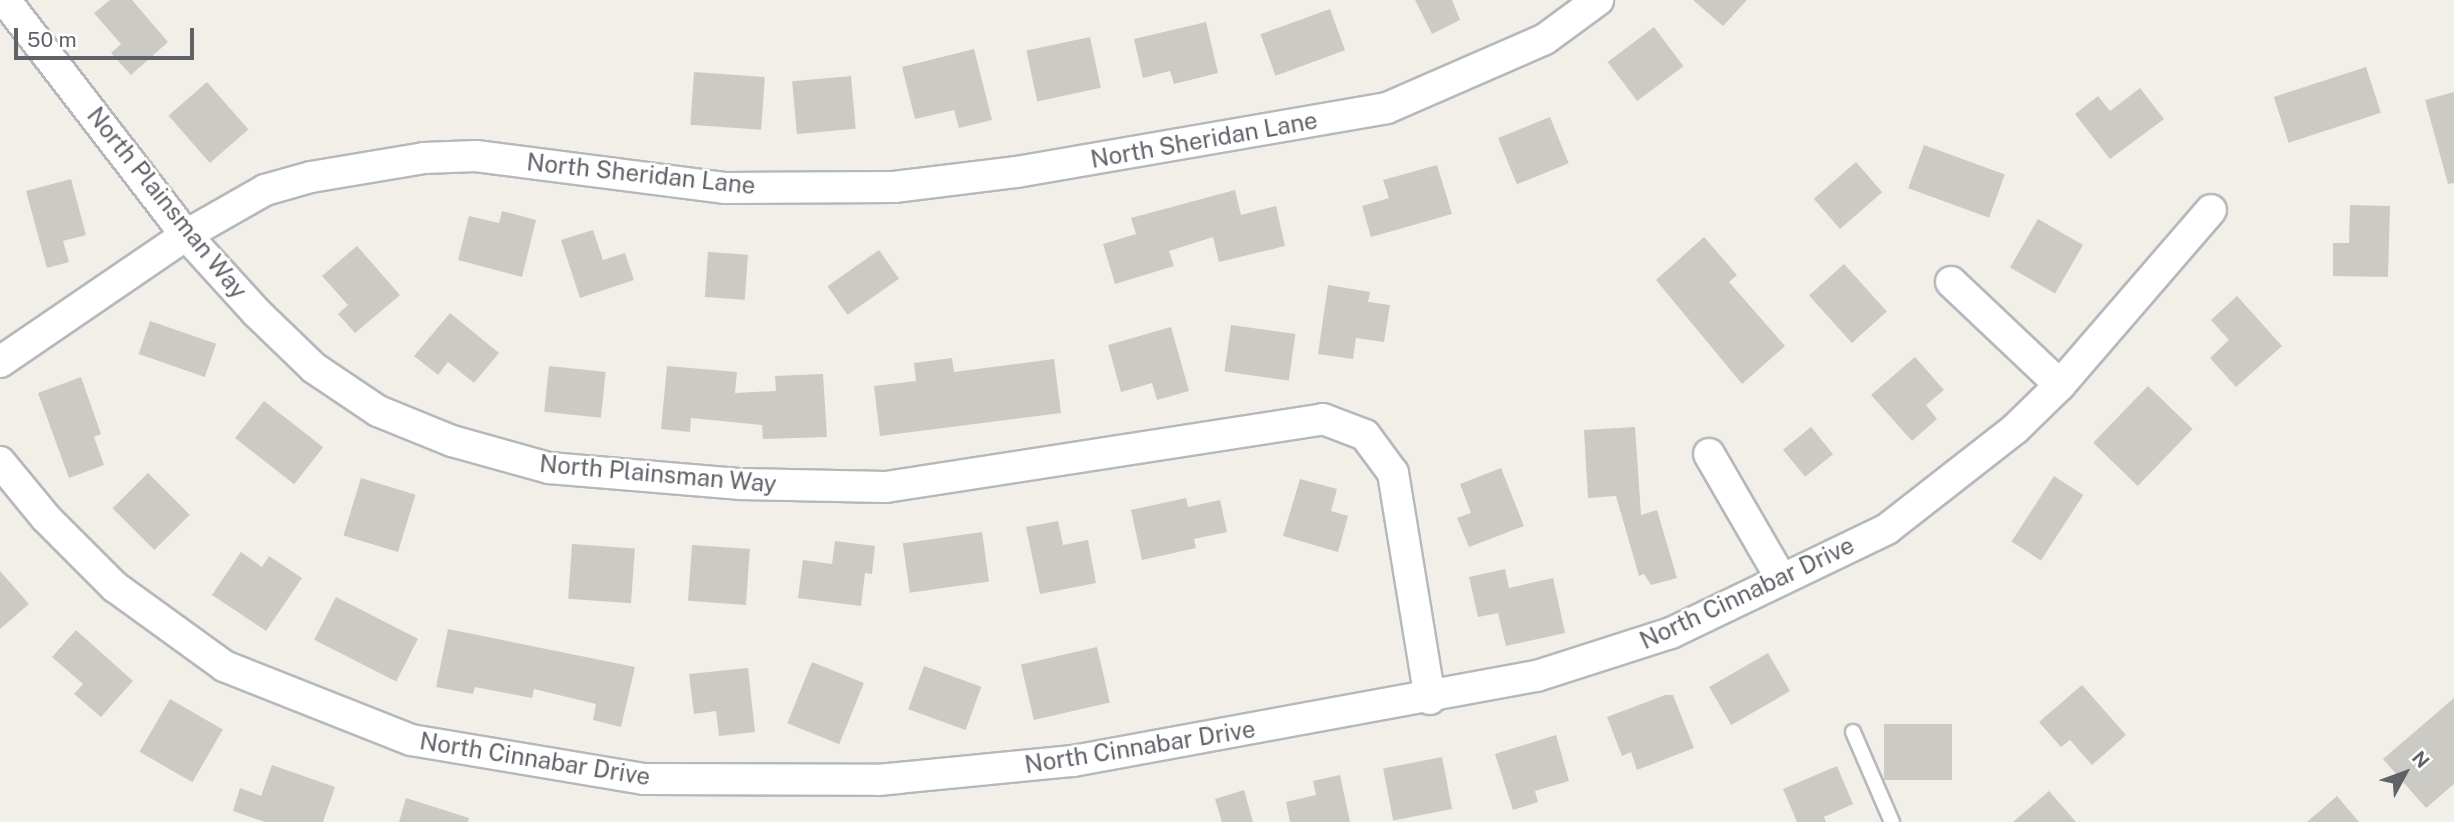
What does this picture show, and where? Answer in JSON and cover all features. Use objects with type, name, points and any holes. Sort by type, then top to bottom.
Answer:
[{"type":"street","name":"North Sheridan Lane","points":[[0,362],[186,234],[265,190],[334,172],[424,158],[476,156],[726,188],[894,187],[1017,172],[1387,108],[1545,39],[1598,0]]},
{"type":"street","name":"North Plainsman Way","points":[[8,4],[186,234],[314,368],[378,411],[452,441],[549,468],[741,484],[886,487],[1323,419],[1366,436],[1393,473],[1430,699]]},
{"type":"street","name":"North Cinnabar Drive","points":[[0,463],[46,518],[115,587],[224,666],[411,740],[644,779],[878,780],[1073,761],[1430,699],[1537,676],[1671,633],[1887,529],[2015,429],[2060,385],[2211,210]]},
{"type":"street","points":[[1951,282],[2060,385]]},
{"type":"street","points":[[1709,454],[1781,579]]},
{"type":"lane","points":[[1853,732],[1892,822]]},
{"type":"building","points":[[110,0],[132,0],[168,42],[131,75],[111,53],[121,44],[94,13]]},
{"type":"building","points":[[1415,0],[1452,0],[1460,20],[1432,34]]},
{"type":"building","points":[[1693,0],[1747,0],[1723,26]]},
{"type":"building","points":[[1330,9],[1345,50],[1276,76],[1260,34]]},
{"type":"building","points":[[1206,22],[1218,73],[1174,84],[1170,71],[1143,78],[1134,39]]},
{"type":"building","points":[[1654,27],[1683,66],[1637,101],[1608,62]]},
{"type":"building","points":[[1090,37],[1101,88],[1037,101],[1026,51]]},
{"type":"building","points":[[974,49],[992,120],[959,128],[954,110],[915,119],[902,67]]},
{"type":"building","points":[[2366,67],[2381,113],[2289,143],[2274,97]]},
{"type":"building","points":[[694,72],[765,77],[761,130],[690,125]]},
{"type":"building","points":[[851,76],[856,129],[797,134],[792,81]]},
{"type":"building","points":[[207,82],[248,130],[210,163],[169,115]]},
{"type":"building","points":[[2140,88],[2164,119],[2110,159],[2075,114],[2098,96],[2110,111]]},
{"type":"building","points":[[2454,92],[2454,183],[2448,184],[2425,100]]},
{"type":"building","points":[[1550,117],[1569,163],[1517,184],[1498,138]]},
{"type":"building","points":[[1924,145],[2005,174],[1989,218],[1908,188]]},
{"type":"building","points":[[1856,162],[1882,192],[1840,229],[1814,199]]},
{"type":"building","points":[[1437,165],[1452,214],[1371,237],[1362,206],[1389,198],[1383,180]]},
{"type":"building","points":[[71,179],[86,235],[63,241],[69,262],[47,268],[26,191]]},
{"type":"building","points":[[1235,190],[1241,215],[1276,206],[1285,246],[1219,262],[1213,237],[1169,251],[1174,266],[1115,284],[1103,244],[1136,234],[1131,218]]},
{"type":"building","points":[[2350,205],[2390,206],[2388,277],[2333,276],[2333,243],[2349,243]]},
{"type":"building","points":[[502,211],[536,220],[522,277],[458,260],[469,216],[499,223]]},
{"type":"building","points":[[2038,219],[2083,245],[2055,293],[2010,267]]},
{"type":"building","points":[[593,230],[603,260],[625,253],[634,280],[580,298],[561,240]]},
{"type":"building","points":[[1704,237],[1737,275],[1729,282],[1785,346],[1742,384],[1656,280]]},
{"type":"building","points":[[357,246],[400,295],[355,333],[338,314],[348,305],[322,276]]},
{"type":"building","points":[[879,250],[899,279],[847,315],[827,286]]},
{"type":"building","points":[[708,252],[748,255],[745,300],[705,297]]},
{"type":"building","points":[[1844,264],[1887,312],[1852,343],[1809,295]]},
{"type":"building","points":[[1328,285],[1370,292],[1368,302],[1390,305],[1384,342],[1356,338],[1353,359],[1318,354]]},
{"type":"building","points":[[2237,296],[2282,346],[2236,387],[2210,358],[2229,340],[2211,320]]},
{"type":"building","points":[[450,313],[499,353],[474,383],[448,362],[438,375],[414,356]]},
{"type":"building","points":[[150,321],[216,344],[205,377],[139,354]]},
{"type":"building","points":[[1231,325],[1295,334],[1289,381],[1224,372]]},
{"type":"building","points":[[1171,327],[1189,391],[1157,400],[1152,383],[1121,392],[1108,345]]},
{"type":"building","points":[[1915,357],[1944,390],[1926,405],[1937,419],[1912,441],[1871,395]]},
{"type":"building","points":[[952,358],[954,372],[1054,359],[1061,413],[880,436],[874,386],[916,381],[914,363]]},
{"type":"building","points":[[549,366],[606,372],[601,418],[544,412]]},
{"type":"building","points":[[667,366],[737,372],[735,393],[776,391],[775,376],[823,374],[827,437],[763,439],[762,425],[691,418],[690,432],[661,429]]},
{"type":"building","points":[[81,377],[101,434],[94,437],[104,465],[69,478],[38,393]]},
{"type":"building","points":[[2148,386],[2193,429],[2138,486],[2093,443]]},
{"type":"building","points":[[264,401],[323,447],[294,484],[235,438]]},
{"type":"building","points":[[1635,427],[1641,515],[1657,510],[1677,578],[1651,585],[1644,574],[1639,576],[1616,496],[1588,498],[1584,430]]},
{"type":"building","points":[[1811,427],[1833,454],[1805,477],[1783,450]]},
{"type":"building","points":[[1501,468],[1524,526],[1469,547],[1457,518],[1471,513],[1460,484]]},
{"type":"building","points":[[148,473],[190,515],[154,550],[113,508]]},
{"type":"building","points":[[2054,476],[2083,495],[2041,560],[2012,541]]},
{"type":"building","points":[[361,478],[416,495],[398,552],[343,535]]},
{"type":"building","points":[[1300,479],[1337,489],[1331,511],[1348,516],[1338,552],[1283,536]]},
{"type":"building","points":[[1186,498],[1188,507],[1220,500],[1227,532],[1194,539],[1196,548],[1142,560],[1131,510]]},
{"type":"building","points":[[1058,521],[1063,545],[1088,540],[1096,583],[1040,594],[1026,527]]},
{"type":"building","points":[[982,532],[989,582],[910,593],[903,543]]},
{"type":"building","points":[[835,541],[875,546],[872,574],[865,573],[861,606],[798,598],[803,560],[832,564]]},
{"type":"building","points":[[572,544],[635,548],[631,603],[568,599]]},
{"type":"building","points":[[692,545],[750,549],[746,605],[688,601]]},
{"type":"building","points":[[241,552],[262,567],[269,556],[302,578],[266,631],[212,595]]},
{"type":"building","points":[[1505,569],[1509,588],[1553,578],[1565,633],[1506,646],[1498,613],[1478,617],[1469,577]]},
{"type":"building","points":[[0,571],[29,604],[0,629]]},
{"type":"building","points":[[336,597],[418,639],[396,682],[314,640]]},
{"type":"building","points":[[448,629],[635,667],[621,727],[593,720],[596,704],[534,689],[532,698],[475,687],[473,694],[436,687]]},
{"type":"building","points":[[76,630],[133,681],[101,717],[74,694],[83,684],[52,657]]},
{"type":"building","points":[[1097,647],[1110,703],[1034,720],[1021,665]]},
{"type":"building","points":[[1768,653],[1790,691],[1731,725],[1709,687]]},
{"type":"building","points":[[812,662],[864,683],[839,744],[787,723]]},
{"type":"building","points":[[924,666],[981,687],[966,730],[908,709]]},
{"type":"building","points":[[748,668],[755,732],[719,736],[716,711],[694,714],[689,674]]},
{"type":"building","points":[[2082,685],[2126,735],[2092,765],[2070,740],[2061,747],[2039,722]]},
{"type":"building","points":[[1665,695],[1673,695],[1694,748],[1637,770],[1631,752],[1622,756],[1607,717]]},
{"type":"building","points":[[2454,698],[2454,784],[2426,808],[2383,759]]},
{"type":"building","points":[[170,699],[223,730],[192,782],[140,752]]},
{"type":"building","points":[[1884,724],[1952,724],[1952,780],[1884,780]]},
{"type":"building","points":[[1556,735],[1569,781],[1535,791],[1538,802],[1513,810],[1495,754]]},
{"type":"building","points":[[1442,757],[1452,809],[1393,820],[1383,768]]},
{"type":"building","points":[[272,765],[335,787],[323,822],[265,822],[233,811],[240,788],[261,796]]},
{"type":"building","points":[[1837,766],[1853,804],[1824,817],[1826,822],[1797,822],[1783,789]]},
{"type":"building","points":[[1340,775],[1350,822],[1290,822],[1286,802],[1316,795],[1313,781]]},
{"type":"building","points":[[1244,790],[1253,822],[1222,822],[1215,799]]},
{"type":"building","points":[[2049,791],[2076,822],[2013,822]]},
{"type":"building","points":[[2337,796],[2359,822],[2307,822]]},
{"type":"building","points":[[406,798],[469,818],[468,822],[399,822]]}]
